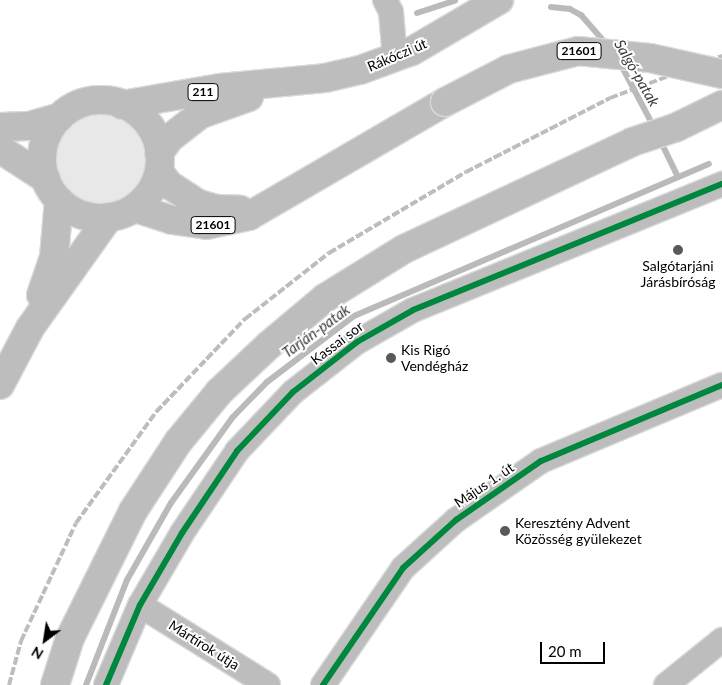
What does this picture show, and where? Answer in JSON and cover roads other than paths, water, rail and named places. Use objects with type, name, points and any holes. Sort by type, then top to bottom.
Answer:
[{"type":"main road","name":"Rákóczi út","points":[[285,84],[325,78],[395,59],[499,0]]},
{"type":"main road","name":"21601","points":[[135,208],[180,221],[219,225],[249,216],[445,102],[509,69],[578,51],[650,58],[722,74]]},
{"type":"main road","name":"211","points":[[30,328],[54,257],[53,190],[42,151],[48,133],[60,117],[75,106],[94,101],[122,105],[220,88],[285,84]]},
{"type":"main road","name":"211","points":[[135,208],[149,194],[159,162],[170,138],[201,114],[285,84]]},
{"type":"main road","name":"211","points":[[122,105],[146,121],[156,138],[159,162]]},
{"type":"main road","points":[[55,685],[70,638],[133,511],[184,435],[219,392],[269,344],[325,298],[404,249],[632,142],[677,127],[722,105]]},
{"type":"main road","points":[[0,127],[29,126],[60,117]]},
{"type":"main road","points":[[677,127],[722,126]]},
{"type":"main road","points":[[0,149],[53,190],[79,214],[109,217],[135,208]]},
{"type":"main road","name":"21601","points":[[159,162],[168,184],[185,197],[216,209],[240,210],[286,196]]},
{"type":"main road","name":"211","points":[[0,385],[30,328],[109,217]]},
{"type":"street","points":[[385,0],[392,12],[395,59]]},
{"type":"street","name":"Kassai sor","points":[[106,685],[140,605],[182,533],[237,451],[293,392],[357,342],[383,325],[447,295],[722,184]]},
{"type":"street","name":"Május 1. út","points":[[324,685],[403,568],[456,520],[541,461],[722,385]]},
{"type":"street","name":"Mártírok útja","points":[[140,605],[268,685]]},
{"type":"street","points":[[666,685],[722,640]]},
{"type":"waterway","name":"Salgó-patak","points":[[417,13],[455,1]]},
{"type":"waterway","name":"Salgó-patak","points":[[551,7],[570,9],[581,15],[608,46]]},
{"type":"waterway","name":"Salgó-patak","points":[[620,63],[655,129]]},
{"type":"waterway","name":"Salgó-patak","points":[[660,140],[678,177]]},
{"type":"waterway","name":"Tarján-patak","points":[[86,685],[127,580],[171,503],[232,418],[267,382],[354,316],[709,164]]},
{"type":"railway","points":[[9,685],[21,641],[76,523],[156,412],[245,319],[329,253],[466,172],[610,98],[722,56]]},
{"type":"place","name":"Salgótarjáni Járásbíróság","points":[[678,250]]},
{"type":"place","name":"Kis Rigó Vendégház","points":[[391,358]]},
{"type":"place","name":"Keresztény Advent Közösség gyülekezet","points":[[505,531]]}]
